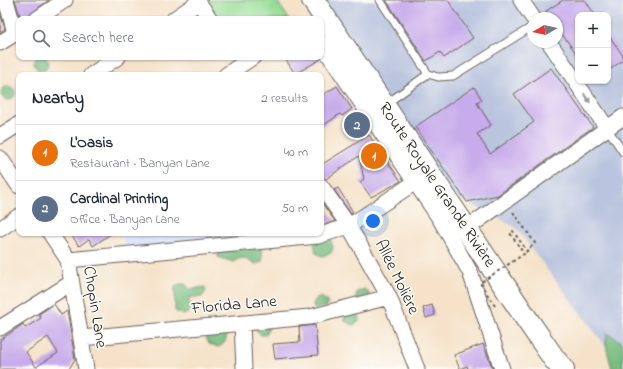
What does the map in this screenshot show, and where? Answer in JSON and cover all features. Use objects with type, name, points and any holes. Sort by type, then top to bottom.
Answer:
[{"type":"main road","name":"Route Royale Grande Rivière","points":[[324,22],[384,105],[466,229],[555,360],[563,369]]},
{"type":"street","points":[[6,0],[16,29]]},
{"type":"street","points":[[41,16],[65,0]]},
{"type":"street","points":[[521,0],[529,12]]},
{"type":"street","points":[[178,16],[198,1],[208,16]]},
{"type":"street","points":[[0,43],[16,33]]},
{"type":"street","points":[[324,48],[414,183],[440,219],[470,272],[502,369]]},
{"type":"street","points":[[553,48],[607,128]]},
{"type":"street","points":[[96,72],[114,60]]},
{"type":"street","points":[[231,72],[249,60]]},
{"type":"street","points":[[466,229],[504,200],[623,117]]},
{"type":"street","points":[[0,136],[16,126]]},
{"type":"street","points":[[0,158],[16,182]]},
{"type":"street","points":[[324,234],[350,226],[414,183]]},
{"type":"street","name":"Allée Molière","points":[[324,190],[350,226],[389,297],[417,369]]},
{"type":"street","points":[[0,229],[16,218]]},
{"type":"street","name":"Chopin Lane","points":[[52,236],[68,260],[85,369]]},
{"type":"street","points":[[68,260],[318,236]]},
{"type":"street","points":[[0,328],[72,283]]},
{"type":"street","name":"Florida Lane","points":[[81,338],[310,317],[389,297]]},
{"type":"street","points":[[242,323],[244,369]]},
{"type":"lane","points":[[380,0],[428,74],[438,77],[453,76],[527,30]]},
{"type":"lane","points":[[384,105],[428,74]]},
{"type":"lane","points":[[607,128],[623,152]]},
{"type":"path","points":[[495,306],[480,283],[524,254],[535,243],[504,200]]},
{"type":"path","points":[[524,254],[510,233],[512,231],[527,251]]},
{"type":"shaded area","points":[[320,0],[623,0],[623,369],[515,227],[444,190]]},
{"type":"shaded area","points":[[123,236],[244,236],[125,249]]},
{"type":"green space","points":[[204,0],[276,0],[287,16],[215,16]]},
{"type":"green space","points":[[35,60],[47,60],[48,63],[46,68],[41,70],[36,68],[34,63]]},
{"type":"green space","points":[[8,86],[13,88],[15,93],[13,98],[8,100],[3,98],[1,93],[3,88]]},
{"type":"green space","points":[[330,238],[333,247],[331,253],[322,256],[316,253],[314,243]]},
{"type":"green space","points":[[239,248],[262,249],[262,262],[255,264],[248,259],[242,258],[234,262],[218,257],[218,252],[230,250],[234,252]]},
{"type":"green space","points":[[185,284],[190,289],[205,287],[206,291],[202,297],[190,297],[189,301],[191,309],[184,315],[175,311],[175,286]]},
{"type":"green space","points":[[364,289],[370,296],[356,299],[357,292]]},
{"type":"green space","points":[[321,297],[327,301],[328,306],[314,309],[313,304],[315,300]]},
{"type":"green space","points":[[358,311],[360,319],[357,323],[353,325],[345,321],[344,316]]},
{"type":"green space","points":[[269,327],[266,335],[261,335],[256,329]]},
{"type":"green space","points":[[225,330],[226,338],[223,344],[218,347],[209,344],[206,338],[207,331]]},
{"type":"green space","points":[[607,333],[623,343],[623,369],[612,369],[606,346]]},
{"type":"building","points":[[15,0],[49,0],[28,16],[20,16]]},
{"type":"building","points":[[386,0],[448,0],[473,38],[444,58],[440,52],[426,61]]},
{"type":"building","points":[[563,0],[585,0],[593,12],[575,12],[575,52],[563,35],[563,12],[546,11]]},
{"type":"building","points":[[0,12],[5,29],[0,32]]},
{"type":"building","points":[[611,38],[623,56],[623,60],[611,69]]},
{"type":"building","points":[[286,60],[319,60],[298,72],[294,72]]},
{"type":"building","points":[[551,68],[593,127],[498,195],[467,202],[415,127],[474,87],[482,100],[477,103],[491,125],[477,134],[490,154],[534,122],[514,94]]},
{"type":"building","points":[[337,86],[352,109],[342,116],[340,114],[324,125],[324,94]]},
{"type":"building","points":[[369,135],[401,181],[371,197],[360,182],[364,179],[359,156],[326,179],[324,178],[324,163]]},
{"type":"building","points":[[338,188],[353,212],[351,214],[334,190]]},
{"type":"building","points":[[324,206],[335,221],[324,225]]},
{"type":"building","points":[[72,236],[108,236],[93,246],[89,239],[79,246]]},
{"type":"building","points":[[54,304],[61,315],[67,311],[75,359],[69,369],[0,369],[0,340],[23,324],[25,328],[41,318],[39,314]],"holes":[[[48,337],[58,353],[36,367],[26,352]]]},
{"type":"building","points":[[432,305],[435,315],[426,318],[423,308]]},
{"type":"building","points":[[315,325],[318,355],[275,359],[273,344],[300,342],[299,327]]},
{"type":"building","points":[[483,344],[493,369],[468,369],[467,366],[460,369],[454,355]]},
{"type":"place","name":"Cardinal Printing","points":[[357,125]]},
{"type":"place","name":"L'Oasis","points":[[374,156]]}]
